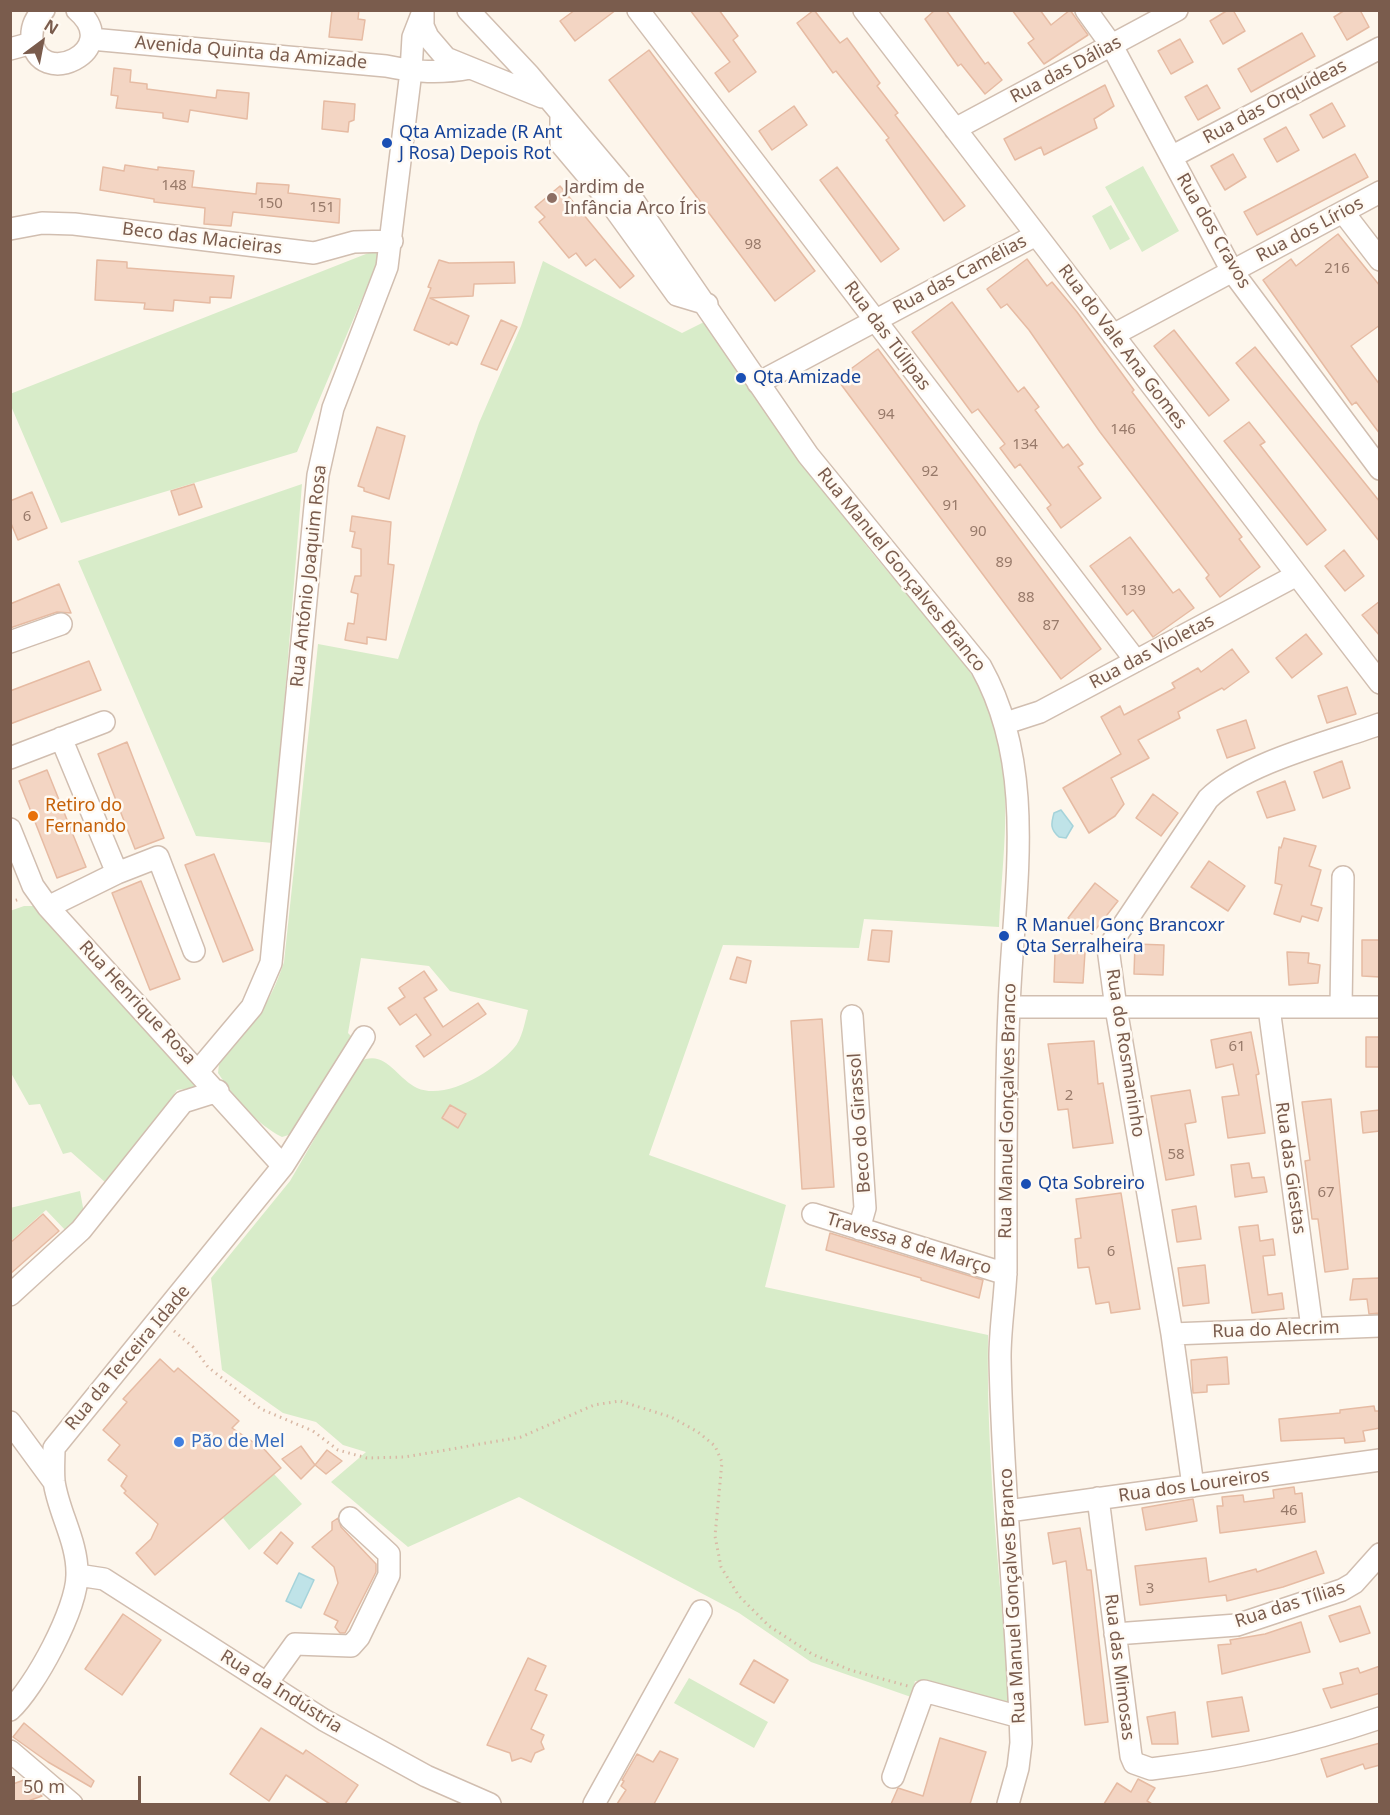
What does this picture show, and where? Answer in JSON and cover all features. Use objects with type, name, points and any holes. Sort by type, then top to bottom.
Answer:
[{"type":"street","points":[[44,10],[35,20],[31,31],[32,43],[37,53],[46,61],[59,64],[79,58],[87,50],[91,39],[90,27],[77,10]]},
{"type":"street","name":"Rua Manuel Gonçalves Branco","points":[[468,10],[487,33],[529,75],[629,194],[707,304],[808,455],[981,667],[997,696],[1006,723],[1014,765],[1018,824],[1009,1007],[1005,1274],[1000,1355],[1020,1717],[1018,1768],[1008,1804]]},
{"type":"street","name":"Rua das Túlipas","points":[[638,10],[1136,661]]},
{"type":"street","name":"Rua do Vale Ana Gomes","points":[[864,10],[1380,683]]},
{"type":"street","name":"Rua dos Cravos","points":[[1086,10],[1112,46],[1232,271],[1380,470]]},
{"type":"street","name":"Rua das Dálias","points":[[955,129],[1178,10]]},
{"type":"street","name":"Rua Manuel Gonçalves Branco","points":[[422,12],[423,26],[435,47],[446,58],[473,68],[554,107]]},
{"type":"street","name":"Rua António Joaquim Rosa","points":[[199,1070],[252,1006],[270,963],[318,475],[333,408],[384,280],[392,241],[413,37],[422,12]]},
{"type":"street","points":[[411,71],[444,74],[483,66],[492,51],[487,33]]},
{"type":"street","name":"Avenida Quinta da Amizade","points":[[91,39],[386,66],[411,71]]},
{"type":"street","points":[[10,48],[32,43]]},
{"type":"street","name":"Rua das Orquídeas","points":[[1172,157],[1380,48]]},
{"type":"street","name":"Rua dos Lírios","points":[[1113,335],[1380,192]]},
{"type":"street","points":[[1343,212],[1380,260]]},
{"type":"street","name":"Beco das Macieiras","points":[[10,229],[42,223],[74,224],[314,253],[354,242],[392,241]]},
{"type":"street","name":"Rua das Camélias","points":[[758,383],[1036,235]]},
{"type":"street","name":"Rua das Violetas","points":[[1006,723],[1040,712],[1297,575]]},
{"type":"street","points":[[10,642],[62,624]]},
{"type":"street","points":[[10,758],[104,722]]},
{"type":"street","name":"Rua do Rosmaninho","points":[[1192,1486],[1172,1334],[1116,1008],[1108,948],[1208,799],[1232,778],[1380,724]]},
{"type":"street","points":[[61,738],[117,873]]},
{"type":"street","name":"Rua Henrique Rosa","points":[[10,829],[33,886],[48,907],[199,1070],[283,1166]]},
{"type":"street","points":[[48,907],[117,873],[158,857],[194,951]]},
{"type":"street","points":[[1341,1007],[1343,877]]},
{"type":"street","points":[[1009,1007],[1380,1007]]},
{"type":"street","name":"Rua das Giestas","points":[[1269,1008],[1312,1328]]},
{"type":"street","name":"Beco do Girassol","points":[[852,1016],[865,1208],[859,1229]]},
{"type":"street","name":"Rua da Terceira Idade","points":[[10,1710],[24,1698],[40,1671],[66,1616],[78,1575],[69,1527],[54,1482],[54,1448],[283,1166],[364,1037]]},
{"type":"street","points":[[10,1295],[81,1230],[183,1102],[218,1091]]},
{"type":"street","name":"Travessa 8 de Março","points":[[813,1214],[1005,1274]]},
{"type":"street","name":"Rua do Alecrim","points":[[1172,1334],[1380,1326]]},
{"type":"street","points":[[10,1422],[54,1482]]},
{"type":"street","name":"Rua dos Loureiros","points":[[1008,1511],[1380,1460]]},
{"type":"street","name":"Rua das Mimosas","points":[[1098,1498],[1131,1756],[1134,1763],[1142,1768],[1162,1768],[1263,1753],[1305,1743],[1380,1718]]},
{"type":"street","points":[[267,1683],[295,1644],[351,1646],[359,1637],[389,1575],[389,1554],[350,1518]]},
{"type":"street","name":"Rua das Tílias","points":[[1115,1634],[1237,1625],[1342,1590],[1354,1583],[1380,1554]]},
{"type":"street","name":"Rua da Indústria","points":[[78,1575],[104,1579],[374,1749],[490,1804]]},
{"type":"street","points":[[594,1804],[701,1611]]},
{"type":"street","points":[[893,1778],[924,1690],[1020,1717]]},
{"type":"street","points":[[13,1758],[72,1804]]},
{"type":"path","points":[[160,1320],[193,1347],[208,1367],[261,1409],[313,1431],[338,1450],[367,1458],[405,1457],[521,1437],[594,1406],[620,1401],[671,1417],[698,1432],[715,1446],[722,1462],[715,1536],[721,1567],[739,1596],[769,1626],[812,1654],[850,1670],[924,1690]]},
{"type":"green space","points":[[1143,166],[1179,231],[1142,252],[1105,187]]},
{"type":"green space","points":[[1111,205],[1130,239],[1110,250],[1092,216]]},
{"type":"green space","points":[[371,252],[381,254],[297,452],[61,523],[11,406],[10,394]]},
{"type":"green space","points":[[543,261],[682,333],[704,322],[847,521],[954,648],[982,692],[992,716],[999,741],[1005,794],[999,927],[864,919],[859,948],[723,945],[649,1155],[786,1205],[765,1287],[988,1335],[991,1475],[1011,1708],[915,1681],[911,1697],[811,1662],[739,1613],[519,1497],[408,1547],[331,1482],[366,1452],[343,1445],[316,1422],[283,1413],[222,1370],[211,1278],[290,1181],[359,1062],[368,1059],[383,1061],[417,1088],[429,1091],[442,1090],[470,1081],[506,1057],[517,1045],[523,1030],[528,1010],[450,991],[429,966],[361,958],[348,1033],[353,1038],[292,1134],[282,1137],[263,1125],[238,1100],[218,1073],[219,1064],[265,1005],[284,962],[318,644],[398,659],[479,423],[521,326]]},
{"type":"green space","points":[[302,484],[273,843],[196,836],[78,561]]},
{"type":"green space","points":[[24,906],[35,906],[198,1087],[177,1090],[114,1182],[106,1183],[71,1152],[63,1154],[40,1104],[29,1105],[11,1073],[10,911]]},
{"type":"green space","points":[[80,1191],[84,1213],[67,1232],[46,1210],[11,1241],[10,1208]]},
{"type":"green space","points":[[274,1474],[302,1504],[249,1550],[223,1518]]},
{"type":"green space","points":[[689,1678],[768,1722],[754,1748],[674,1703]]},
{"type":"water","points":[[1061,810],[1073,826],[1066,838],[1059,837],[1052,826],[1054,813]]},
{"type":"water","points":[[299,1573],[314,1580],[301,1608],[286,1601]]},
{"type":"building","points":[[332,10],[359,10],[358,19],[365,20],[362,40],[329,37]]},
{"type":"building","points":[[575,10],[616,10],[575,41],[560,21]]},
{"type":"building","points":[[690,10],[719,10],[738,36],[733,40],[756,72],[729,92],[715,73],[730,62]]},
{"type":"building","points":[[814,10],[840,43],[847,38],[880,83],[877,86],[898,113],[895,115],[965,206],[944,221],[886,140],[889,138],[836,71],[833,73],[797,23]]},
{"type":"building","points":[[935,10],[946,10],[985,64],[988,62],[1002,80],[985,94],[961,64],[958,66],[925,19]]},
{"type":"building","points":[[1012,10],[1040,10],[1051,25],[1070,10],[1088,35],[1044,64],[1028,43],[1034,39]]},
{"type":"building","points":[[1228,10],[1233,10],[1245,31],[1223,44],[1210,21]]},
{"type":"building","points":[[1345,10],[1360,10],[1369,27],[1347,40],[1334,17]]},
{"type":"building","points":[[1302,33],[1315,56],[1251,92],[1238,69]]},
{"type":"building","points":[[1180,39],[1193,62],[1171,74],[1158,51]]},
{"type":"building","points":[[649,50],[815,271],[775,301],[609,80]]},
{"type":"building","points":[[114,68],[131,70],[130,82],[147,84],[147,89],[216,98],[217,90],[249,93],[247,119],[190,110],[188,122],[163,118],[163,113],[116,108],[118,96],[111,95]]},
{"type":"building","points":[[1105,85],[1114,106],[1094,119],[1097,128],[1044,155],[1041,147],[1015,160],[1004,139]]},
{"type":"building","points":[[1207,85],[1220,108],[1198,120],[1185,97]]},
{"type":"building","points":[[324,101],[355,104],[354,120],[349,122],[348,132],[322,129]]},
{"type":"building","points":[[1332,103],[1345,126],[1323,138],[1310,115]]},
{"type":"building","points":[[794,106],[807,125],[772,150],[759,131]]},
{"type":"building","points":[[1286,127],[1299,150],[1277,162],[1264,139]]},
{"type":"building","points":[[1233,154],[1246,177],[1225,190],[1211,166]]},
{"type":"building","points":[[1355,154],[1368,177],[1257,235],[1244,212]]},
{"type":"building","points":[[125,165],[158,170],[158,167],[194,171],[192,187],[256,194],[257,183],[289,185],[288,193],[340,199],[339,223],[233,212],[231,226],[204,224],[205,208],[154,202],[154,199],[100,190],[103,167],[124,171]]},
{"type":"building","points":[[837,167],[899,249],[881,262],[820,180]]},
{"type":"building","points":[[560,186],[634,276],[620,288],[595,259],[586,266],[576,253],[569,258],[539,222],[545,217],[535,207]]},
{"type":"building","points":[[1338,234],[1380,286],[1380,325],[1351,346],[1380,385],[1380,434],[1356,402],[1352,405],[1263,280],[1291,259],[1296,266]]},
{"type":"building","points":[[1027,259],[1047,286],[1052,282],[1077,312],[1134,390],[1132,392],[1242,537],[1239,539],[1260,567],[1220,597],[1206,578],[1209,575],[1100,432],[1029,330],[1007,304],[1001,308],[987,289]]},
{"type":"building","points":[[97,260],[127,262],[127,268],[234,276],[231,298],[210,297],[210,303],[174,300],[173,311],[144,309],[145,303],[95,300]]},
{"type":"building","points":[[439,260],[449,263],[514,262],[515,283],[474,284],[473,296],[430,298],[469,316],[457,345],[451,342],[449,345],[414,330],[431,288],[428,287]]},
{"type":"building","points":[[952,302],[1018,392],[1024,387],[1039,407],[1035,410],[1063,448],[1068,444],[1083,464],[1078,467],[1101,498],[1061,528],[1047,508],[1051,505],[1020,464],[1015,468],[1000,448],[1005,444],[978,409],[972,413],[912,332]]},
{"type":"building","points":[[501,320],[517,327],[497,370],[481,364]]},
{"type":"building","points":[[1174,330],[1229,400],[1209,416],[1154,346]]},
{"type":"building","points":[[1255,347],[1380,502],[1380,542],[1236,363]]},
{"type":"building","points":[[878,349],[1101,649],[1061,679],[837,379]]},
{"type":"building","points":[[1249,422],[1265,442],[1260,445],[1326,530],[1307,545],[1224,441]]},
{"type":"building","points":[[377,427],[405,436],[389,499],[364,491],[364,488],[358,486]]},
{"type":"building","points":[[194,484],[202,507],[179,515],[171,491]]},
{"type":"building","points":[[32,492],[47,528],[18,540],[10,521],[10,501]]},
{"type":"building","points":[[352,516],[391,522],[388,564],[394,565],[386,640],[367,637],[367,644],[345,640],[348,623],[354,624],[358,594],[351,592],[355,576],[361,576],[361,549],[352,547],[355,532],[350,531]]},
{"type":"building","points":[[1130,537],[1173,593],[1179,589],[1194,608],[1153,637],[1133,610],[1127,615],[1090,566]]},
{"type":"building","points":[[1344,550],[1364,576],[1345,591],[1325,566]]},
{"type":"building","points":[[59,584],[71,613],[57,612],[10,628],[10,604]]},
{"type":"building","points":[[1380,601],[1380,636],[1362,615]]},
{"type":"building","points":[[1306,634],[1322,654],[1292,678],[1276,658]]},
{"type":"building","points":[[1232,649],[1249,672],[1224,690],[1222,688],[1178,712],[1180,718],[1138,740],[1149,758],[1111,778],[1124,804],[1115,816],[1089,833],[1063,788],[1121,754],[1101,717],[1120,706],[1124,715],[1175,688],[1172,683],[1198,668],[1201,672]]},
{"type":"building","points":[[89,661],[101,690],[10,724],[10,691]]},
{"type":"building","points":[[1347,687],[1356,714],[1327,723],[1318,696]]},
{"type":"building","points":[[1246,720],[1255,748],[1227,758],[1217,730]]},
{"type":"building","points":[[127,742],[164,838],[135,849],[98,754]]},
{"type":"building","points":[[1342,761],[1350,788],[1323,798],[1314,772]]},
{"type":"building","points":[[47,770],[86,867],[57,878],[19,781]]},
{"type":"building","points":[[1285,781],[1295,810],[1267,818],[1257,792]]},
{"type":"building","points":[[1153,794],[1178,813],[1161,836],[1136,818]]},
{"type":"building","points":[[1284,838],[1316,846],[1309,866],[1321,870],[1311,905],[1322,908],[1318,921],[1302,916],[1300,922],[1274,914],[1282,885],[1275,883],[1279,847],[1281,848]]},
{"type":"building","points":[[214,854],[253,950],[223,962],[185,865]]},
{"type":"building","points":[[1209,861],[1245,886],[1228,911],[1191,887]]},
{"type":"building","points":[[141,881],[180,979],[150,990],[112,893]]},
{"type":"building","points":[[1095,883],[1118,901],[1092,934],[1068,918]]},
{"type":"building","points":[[872,930],[892,931],[889,962],[868,960]]},
{"type":"building","points":[[1362,940],[1380,940],[1380,977],[1362,976]]},
{"type":"building","points":[[1135,944],[1164,945],[1163,975],[1134,974]]},
{"type":"building","points":[[1055,951],[1085,952],[1083,983],[1054,982]]},
{"type":"building","points":[[1287,952],[1309,953],[1308,963],[1320,965],[1318,983],[1289,985]]},
{"type":"building","points":[[737,957],[751,961],[746,983],[730,979]]},
{"type":"building","points":[[424,971],[437,990],[424,998],[443,1027],[478,1003],[486,1014],[424,1057],[416,1046],[431,1035],[416,1014],[400,1025],[388,1008],[405,997],[399,988]]},
{"type":"building","points":[[822,1019],[834,1187],[802,1189],[791,1021]]},
{"type":"building","points":[[1251,1032],[1259,1074],[1256,1075],[1265,1133],[1228,1138],[1222,1097],[1239,1095],[1233,1064],[1216,1068],[1211,1040]]},
{"type":"building","points":[[1366,1037],[1380,1037],[1380,1067],[1366,1067]]},
{"type":"building","points":[[1094,1041],[1098,1084],[1103,1083],[1113,1143],[1073,1148],[1068,1109],[1058,1110],[1048,1044]]},
{"type":"building","points":[[1190,1090],[1196,1122],[1185,1124],[1194,1175],[1166,1180],[1151,1096]]},
{"type":"building","points":[[1331,1099],[1348,1269],[1325,1272],[1318,1219],[1312,1219],[1305,1161],[1310,1160],[1302,1102]]},
{"type":"building","points":[[450,1105],[466,1114],[458,1128],[442,1118]]},
{"type":"building","points":[[1380,1110],[1380,1131],[1363,1133],[1361,1112]]},
{"type":"building","points":[[1249,1163],[1252,1178],[1264,1177],[1267,1192],[1235,1197],[1231,1165]]},
{"type":"building","points":[[1121,1193],[1140,1309],[1111,1313],[1109,1302],[1096,1304],[1089,1267],[1078,1268],[1075,1239],[1081,1238],[1076,1199]]},
{"type":"building","points":[[1196,1206],[1201,1239],[1177,1242],[1172,1210]]},
{"type":"building","points":[[43,1214],[59,1231],[10,1274],[10,1243]]},
{"type":"building","points":[[1258,1225],[1260,1241],[1273,1239],[1275,1255],[1263,1256],[1268,1295],[1282,1293],[1284,1309],[1252,1313],[1239,1227]]},
{"type":"building","points":[[830,1233],[983,1280],[979,1298],[826,1250]]},
{"type":"building","points":[[1205,1265],[1209,1303],[1183,1306],[1178,1268]]},
{"type":"building","points":[[1380,1278],[1380,1313],[1369,1314],[1367,1299],[1350,1300],[1353,1279]]},
{"type":"building","points":[[1227,1357],[1229,1384],[1207,1385],[1207,1392],[1193,1393],[1191,1360]]},
{"type":"building","name":"Pão de Mel","points":[[160,1359],[174,1372],[178,1368],[239,1421],[232,1428],[265,1450],[281,1468],[155,1575],[136,1553],[151,1539],[158,1524],[124,1493],[126,1491],[121,1486],[127,1476],[108,1460],[120,1445],[103,1430],[127,1402],[123,1399]]},
{"type":"building","points":[[1374,1406],[1375,1411],[1380,1411],[1380,1428],[1363,1431],[1365,1441],[1345,1443],[1344,1438],[1281,1441],[1279,1419],[1340,1413],[1340,1410]]},
{"type":"building","points":[[301,1446],[315,1465],[301,1479],[282,1459]]},
{"type":"building","points":[[327,1450],[342,1461],[326,1474],[315,1465]]},
{"type":"building","points":[[1294,1487],[1295,1494],[1302,1493],[1305,1522],[1220,1533],[1217,1506],[1223,1506],[1222,1497],[1243,1495],[1244,1502],[1274,1498],[1273,1490]]},
{"type":"building","points":[[1193,1499],[1197,1521],[1146,1530],[1142,1508]]},
{"type":"building","points":[[338,1518],[341,1527],[376,1564],[376,1572],[345,1633],[340,1633],[335,1627],[338,1621],[324,1614],[338,1583],[334,1567],[312,1547],[332,1530],[332,1522]]},
{"type":"building","points":[[1080,1528],[1087,1570],[1091,1570],[1108,1722],[1085,1725],[1066,1561],[1053,1564],[1048,1533]]},
{"type":"building","points":[[281,1532],[293,1543],[277,1564],[264,1553]]},
{"type":"building","points":[[1316,1551],[1324,1573],[1283,1587],[1227,1601],[1226,1595],[1140,1605],[1135,1566],[1206,1558],[1209,1582],[1256,1569],[1257,1572]]},
{"type":"building","points":[[1360,1606],[1370,1633],[1340,1642],[1329,1616]]},
{"type":"building","points":[[123,1614],[161,1640],[122,1695],[85,1669]]},
{"type":"building","points":[[1301,1622],[1310,1652],[1222,1674],[1218,1645],[1231,1644],[1230,1640],[1265,1634]]},
{"type":"building","points":[[528,1658],[546,1666],[535,1690],[547,1695],[531,1729],[544,1735],[541,1742],[544,1749],[535,1753],[531,1762],[521,1758],[512,1761],[510,1753],[487,1745]]},
{"type":"building","points":[[754,1660],[788,1680],[774,1703],[740,1684]]},
{"type":"building","points":[[1380,1666],[1380,1693],[1331,1708],[1323,1689],[1343,1684],[1340,1673],[1358,1668],[1360,1673]]},
{"type":"building","points":[[1242,1697],[1249,1731],[1212,1737],[1207,1702]]},
{"type":"building","points":[[1175,1712],[1178,1744],[1152,1744],[1147,1717]]},
{"type":"building","points":[[24,1723],[94,1781],[91,1787],[48,1762],[13,1737]]},
{"type":"building","points":[[261,1728],[303,1754],[306,1750],[358,1785],[345,1804],[330,1804],[286,1775],[269,1801],[230,1774]]},
{"type":"building","points":[[940,1738],[986,1752],[970,1804],[891,1804],[898,1788],[923,1796]]},
{"type":"building","points":[[1380,1743],[1380,1765],[1365,1769],[1363,1764],[1327,1777],[1321,1759]]},
{"type":"building","points":[[660,1751],[678,1759],[654,1804],[617,1804],[626,1790],[621,1786],[624,1781],[622,1780],[637,1754],[653,1762]]},
{"type":"building","points":[[1138,1779],[1155,1788],[1147,1801],[1152,1804],[1104,1804],[1117,1783],[1131,1792]]},
{"type":"building","points":[[24,1780],[42,1796],[20,1804],[10,1804],[10,1785]]},
{"type":"place","name":"Qta Amizade (R Ant J Rosa) Depois Rot","points":[[387,143]]},
{"type":"place","name":"Jardim de Infância Arco Íris","points":[[552,198]]},
{"type":"place","name":"Qta Amizade","points":[[741,378]]},
{"type":"place","name":"Retiro do Fernando","points":[[33,816]]},
{"type":"place","name":"R Manuel Gonç Brancoxr Qta Serralheira","points":[[1004,936]]},
{"type":"place","name":"Qta Sobreiro","points":[[1026,1184]]},
{"type":"place","name":"Pão de Mel","points":[[179,1442]]}]
